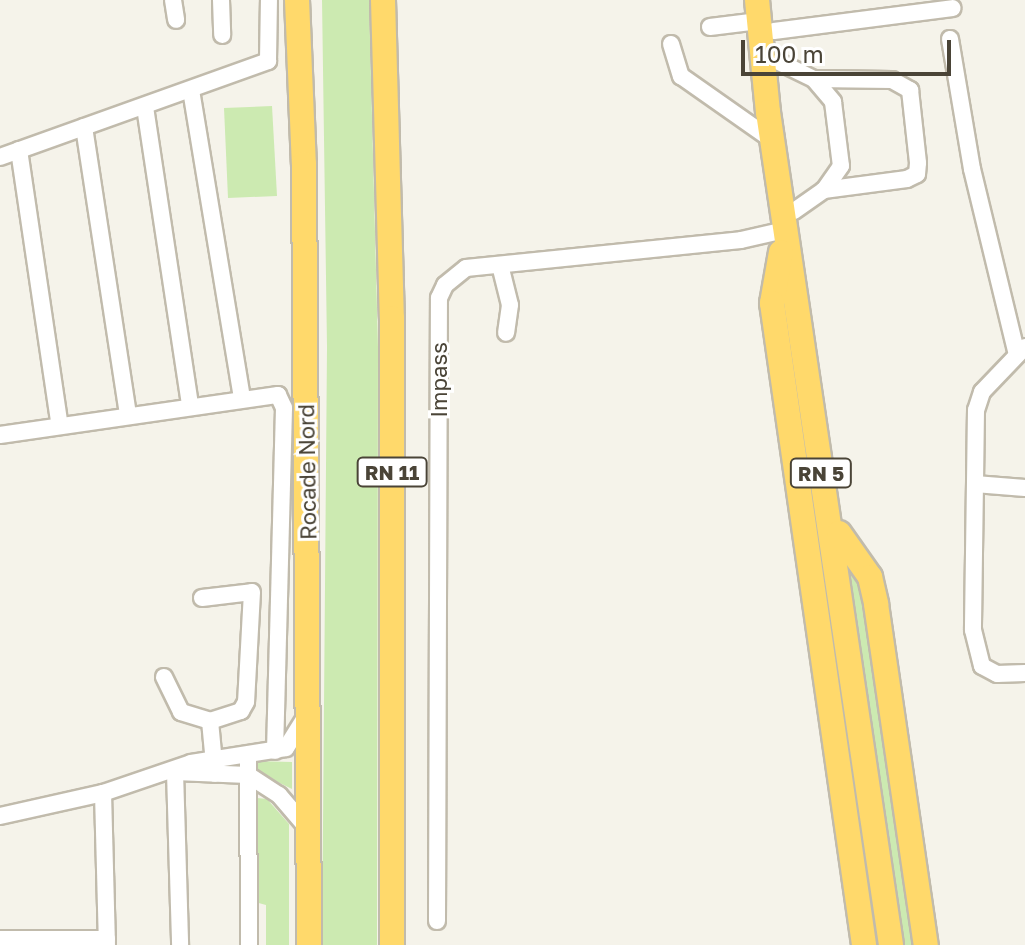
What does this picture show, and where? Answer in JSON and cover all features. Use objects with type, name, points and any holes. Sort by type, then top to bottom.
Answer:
[{"type":"highway","name":"RN 11","points":[[383,0],[392,333],[392,945]]},
{"type":"highway","name":"Rocade Nord","points":[[297,1],[309,696],[309,945]]},
{"type":"highway","name":"RN 5","points":[[765,13],[779,62],[789,220],[891,945]]},
{"type":"highway","name":"RN 5","points":[[765,13],[772,140],[789,220],[839,533],[899,945]]},
{"type":"highway","points":[[789,220],[772,303],[863,938]]},
{"type":"highway","name":"RN 5","points":[[839,533],[870,577],[876,604],[927,942]]},
{"type":"street","points":[[173,0],[176,20]]},
{"type":"street","points":[[221,0],[222,35]]},
{"type":"street","points":[[0,157],[268,61],[269,0]]},
{"type":"street","points":[[710,27],[765,13],[953,8]]},
{"type":"street","points":[[950,39],[972,169],[983,199],[1021,351],[982,392],[976,410],[976,650],[982,666],[997,674],[1025,673]]},
{"type":"street","points":[[671,44],[681,76],[772,140]]},
{"type":"street","points":[[779,62],[814,79],[833,102],[841,166],[824,190],[789,220]]},
{"type":"street","points":[[814,79],[892,80],[910,90],[918,163],[917,174],[907,179],[824,190]]},
{"type":"street","points":[[191,90],[242,399]]},
{"type":"street","points":[[145,107],[190,406]]},
{"type":"street","points":[[84,127],[128,415]]},
{"type":"street","points":[[19,150],[60,426]]},
{"type":"street","name":"Impass","points":[[437,921],[439,298],[466,268],[741,240],[789,220]]},
{"type":"street","points":[[500,265],[510,305],[506,333]]},
{"type":"street","points":[[0,435],[278,395],[284,408],[275,751]]},
{"type":"street","points":[[975,484],[1025,488]]},
{"type":"street","points":[[164,677],[181,712],[210,721],[241,711],[246,702],[252,592],[202,598]]},
{"type":"street","points":[[0,816],[38,810],[175,772],[275,751],[295,739],[309,696]]},
{"type":"street","points":[[210,721],[215,766]]},
{"type":"street","points":[[248,758],[249,945]]},
{"type":"street","points":[[215,766],[248,775],[279,795],[310,832]]},
{"type":"street","points":[[175,772],[180,945]]},
{"type":"street","points":[[0,939],[107,942],[103,793]]},
{"type":"green space","points":[[322,0],[369,0],[378,347],[377,945],[322,945],[327,347]]},
{"type":"green space","points":[[272,106],[277,196],[228,198],[224,108]]},
{"type":"green space","points":[[848,567],[865,592],[921,945],[903,945]]},
{"type":"green space","points":[[253,761],[292,762],[292,789],[253,770]]},
{"type":"green space","points":[[257,798],[267,799],[289,824],[289,945],[266,945],[266,905],[255,902]]}]
